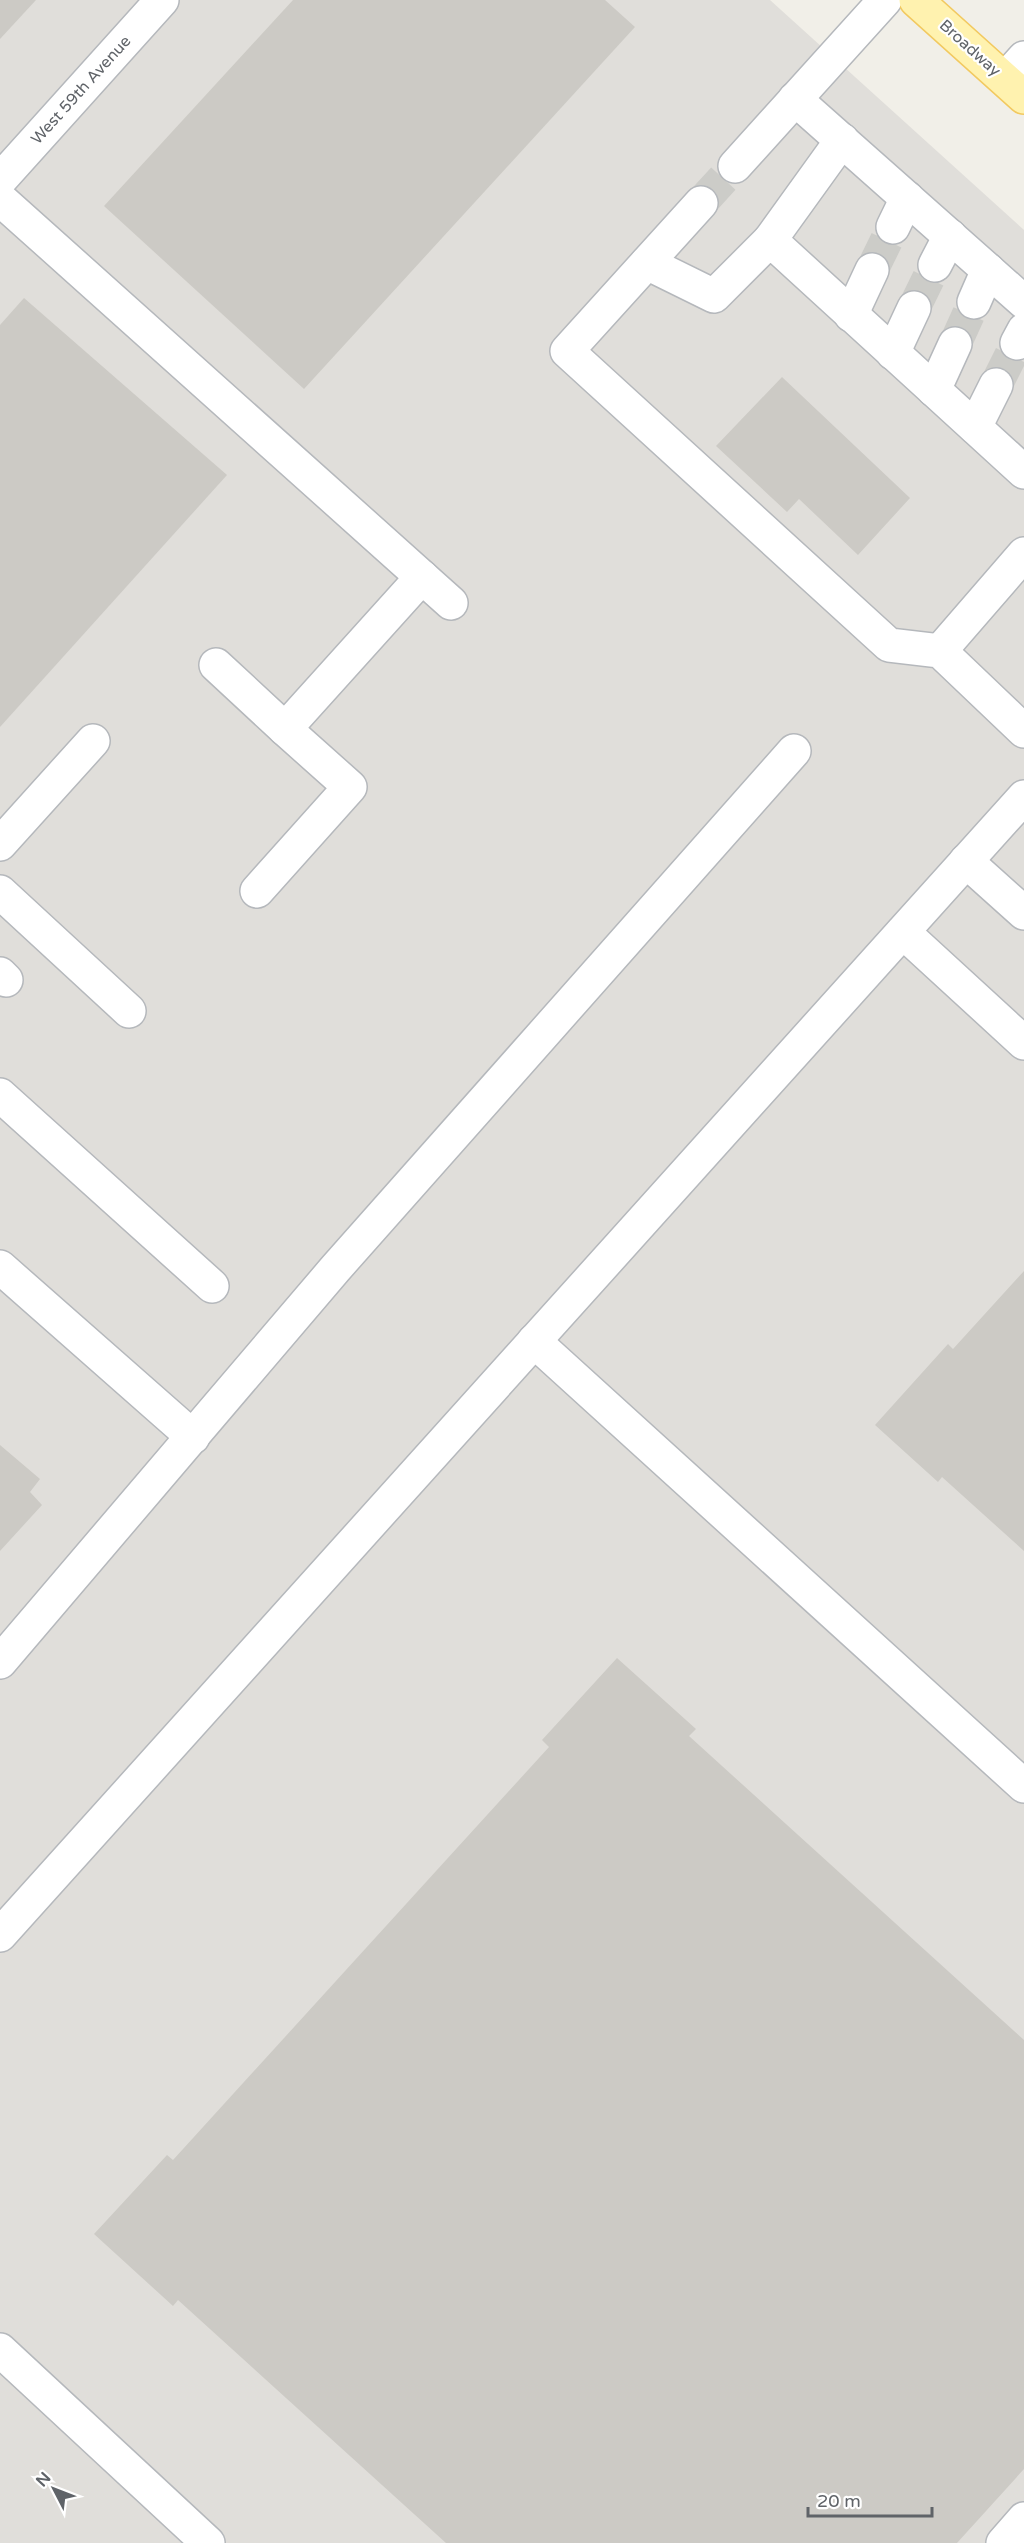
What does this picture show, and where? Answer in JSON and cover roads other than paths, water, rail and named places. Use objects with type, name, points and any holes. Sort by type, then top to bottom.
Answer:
[{"type":"main road","name":"Broadway","points":[[916,0],[1018,78]]},
{"type":"street","name":"West 59th Avenue","points":[[0,180],[162,0]]},
{"type":"street","points":[[735,166],[885,0]]},
{"type":"street","points":[[795,99],[842,140],[900,213],[950,236],[1024,302]]},
{"type":"street","points":[[647,263],[714,296],[770,240],[842,140]]},
{"type":"street","points":[[0,199],[451,603]]},
{"type":"street","points":[[700,203],[567,351],[889,645],[940,651],[1024,731]]},
{"type":"street","points":[[935,265],[950,236]]},
{"type":"street","points":[[770,240],[975,427],[1021,459]]},
{"type":"street","points":[[851,315],[872,270]]},
{"type":"street","points":[[974,302],[988,270]]},
{"type":"street","points":[[893,353],[914,308]]},
{"type":"street","points":[[934,390],[955,344]]},
{"type":"street","points":[[975,427],[996,385]]},
{"type":"street","points":[[940,651],[1024,554]]},
{"type":"street","points":[[285,729],[422,577]]},
{"type":"street","points":[[216,665],[350,787],[257,891]]},
{"type":"street","points":[[0,844],[93,741]]},
{"type":"street","points":[[0,1662],[343,1260],[794,751]]},
{"type":"street","points":[[0,1935],[1024,797]]},
{"type":"street","points":[[966,861],[1024,913]]},
{"type":"street","points":[[0,892],[129,1011]]},
{"type":"street","points":[[903,932],[1024,1043]]},
{"type":"street","points":[[0,1095],[212,1286]]},
{"type":"street","points":[[0,1267],[192,1437]]},
{"type":"street","points":[[534,1341],[1024,1786]]},
{"type":"street","points":[[0,2350],[208,2543]]},
{"type":"street","points":[[1003,2543],[1024,2519]]},
{"type":"tunnel","points":[[701,203],[735,166]]},
{"type":"tunnel","points":[[872,270],[893,227]]},
{"type":"tunnel","points":[[914,308],[935,265]]},
{"type":"tunnel","points":[[955,344],[974,302]]},
{"type":"tunnel","points":[[996,385],[1017,343]]}]
